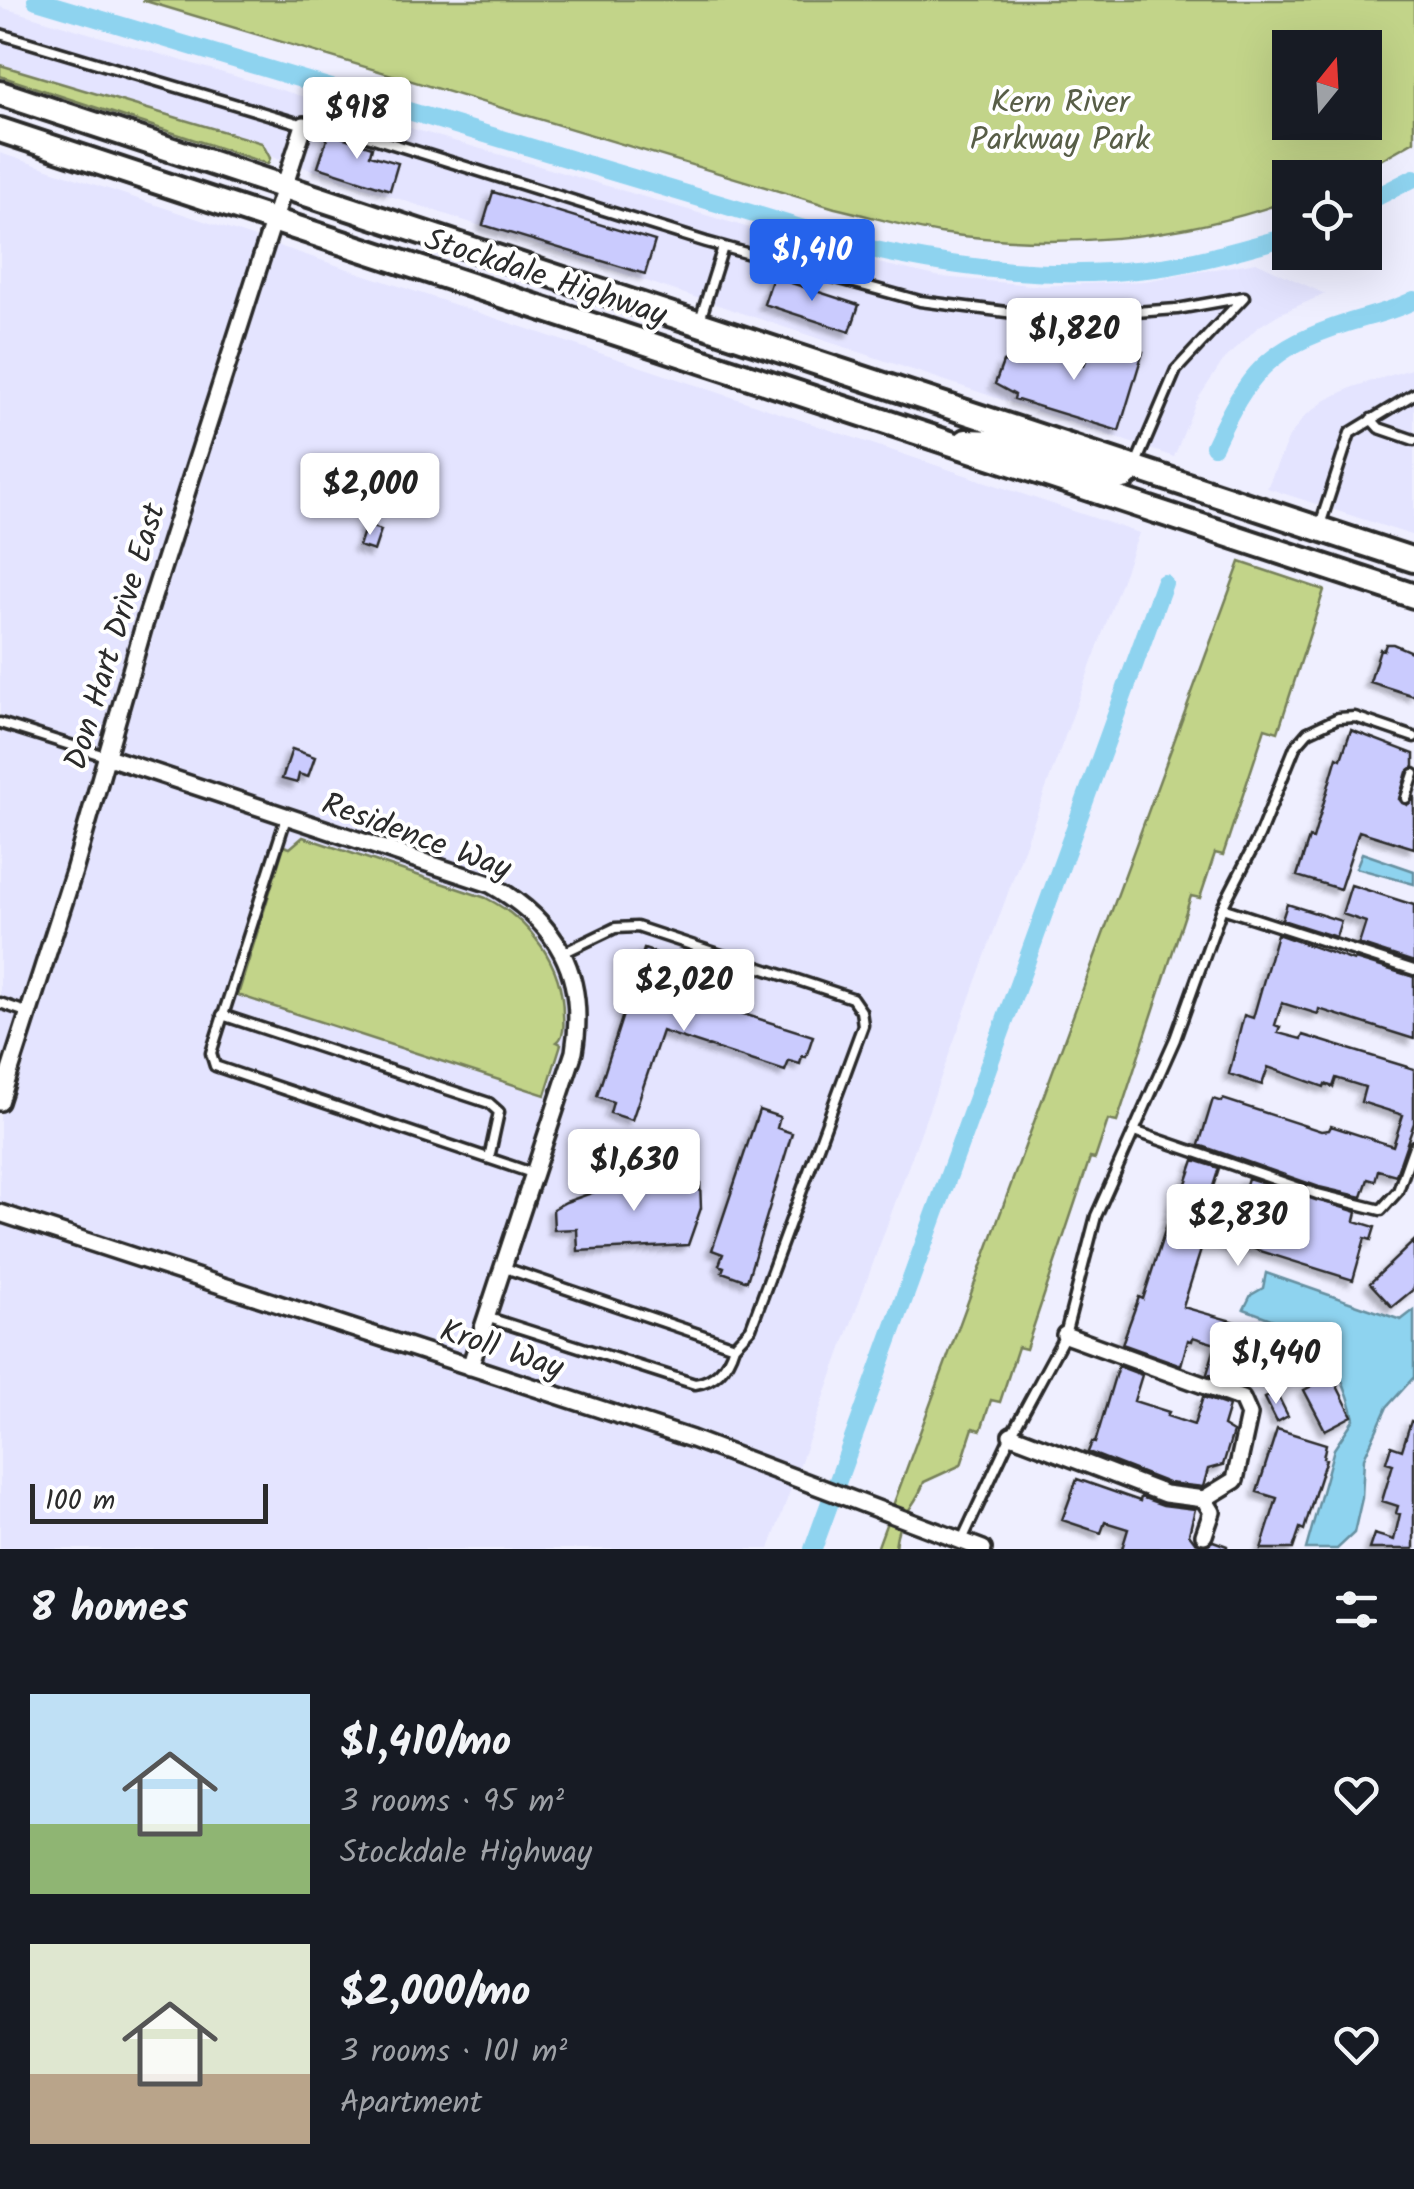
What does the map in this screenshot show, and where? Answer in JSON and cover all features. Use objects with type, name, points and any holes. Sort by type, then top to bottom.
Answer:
[{"type":"main road","name":"Stockdale Highway","points":[[0,93],[1414,560]]},
{"type":"main road","name":"Stockdale Highway","points":[[0,130],[1414,596]]},
{"type":"main road","points":[[947,443],[975,439],[996,442],[1107,477],[1124,477],[1134,468]]},
{"type":"street","name":"Don Hart Drive East","points":[[0,1102],[74,871],[104,756],[304,124]]},
{"type":"street","name":"Residence Way","points":[[104,756],[490,884],[524,906],[563,953],[573,977],[578,1025],[574,1052],[470,1367]]},
{"type":"street","name":"Kroll Way","points":[[0,1213],[692,1440],[983,1549]]},
{"type":"street","points":[[1010,1435],[1165,1494],[1204,1499],[1235,1480],[1249,1415],[1242,1399],[1065,1335]]},
{"type":"street","points":[[1204,1499],[1212,1512],[1204,1534]]},
{"type":"lane","points":[[0,34],[304,124],[314,120],[724,247],[920,301],[1053,318],[1176,309],[1244,297],[1176,370],[1134,468]]},
{"type":"lane","points":[[698,324],[724,247]]},
{"type":"lane","points":[[1318,529],[1350,433],[1414,394]]},
{"type":"lane","points":[[1371,420],[1379,428],[1414,440]]},
{"type":"lane","points":[[962,1540],[1010,1435],[1065,1335],[1096,1216],[1174,1039],[1222,908],[1259,836],[1295,748],[1308,732],[1338,718],[1355,718],[1414,737]]},
{"type":"lane","points":[[0,723],[104,756]]},
{"type":"lane","points":[[1406,798],[1414,774]]},
{"type":"lane","points":[[286,818],[211,1053],[215,1066],[534,1174]]},
{"type":"lane","points":[[1222,908],[1414,970]]},
{"type":"lane","points":[[486,1317],[695,1384],[704,1383],[728,1364],[734,1346],[752,1328],[863,1025],[861,1011],[852,998],[637,928],[615,928],[563,953]]},
{"type":"lane","points":[[0,1003],[29,1013]]},
{"type":"lane","points":[[222,1015],[489,1103],[499,1112],[500,1121],[489,1158]]},
{"type":"lane","points":[[1134,1132],[1318,1194],[1381,1210],[1398,1192],[1414,1146]]},
{"type":"lane","points":[[502,1268],[734,1346]]},
{"type":"shaded area","points":[[0,7],[841,255],[941,277],[1042,286],[1145,281],[1256,262],[1325,294],[1258,327],[1223,361],[1196,402],[1174,457],[0,66]]},
{"type":"shaded area","points":[[0,153],[1139,533],[769,1549],[0,1549]]},
{"type":"shaded area","points":[[1414,368],[1414,536],[1267,488],[1289,437],[1305,416],[1353,387]]},
{"type":"green space","name":"Kern River Parkway Park","points":[[142,0],[1414,0],[1414,141],[1380,160],[1272,160],[1272,206],[1162,233],[1028,241],[940,233],[901,225]]},
{"type":"green space","points":[[0,65],[262,143],[270,158],[268,164],[0,76]]},
{"type":"green space","points":[[1240,562],[1324,590],[1278,732],[1265,728],[1223,855],[1215,853],[1200,898],[1191,896],[1117,1122],[1108,1120],[1095,1159],[1090,1158],[1026,1349],[1018,1347],[1000,1402],[991,1400],[981,1430],[973,1428],[961,1465],[924,1482],[899,1528],[895,1549],[877,1549]]},
{"type":"green space","points":[[303,837],[486,898],[530,931],[550,961],[561,996],[563,1027],[557,1042],[561,1044],[545,1095],[238,995],[284,846],[290,848]]},
{"type":"water","points":[[1362,853],[1414,871],[1414,884],[1356,868]]},
{"type":"water","points":[[1266,1273],[1401,1320],[1414,1310],[1414,1377],[1387,1407],[1364,1458],[1362,1498],[1354,1533],[1337,1549],[1306,1549],[1334,1449],[1354,1419],[1348,1395],[1330,1359],[1317,1346],[1286,1326],[1244,1309],[1251,1295],[1263,1288]]},
{"type":"building","points":[[329,133],[372,147],[370,155],[398,163],[390,190],[318,167]]},
{"type":"building","points":[[493,192],[655,241],[645,274],[483,225]]},
{"type":"building","points":[[773,277],[859,305],[850,332],[764,304]]},
{"type":"building","points":[[1016,343],[1084,365],[1091,349],[1143,352],[1119,431],[1014,399],[1015,395],[995,384],[1003,362],[1010,363]]},
{"type":"building","points":[[366,525],[381,530],[374,551],[359,546]]},
{"type":"building","points":[[1386,644],[1414,653],[1414,696],[1370,682],[1380,649],[1384,650]]},
{"type":"building","points":[[1351,730],[1414,754],[1414,767],[1407,772],[1399,799],[1407,805],[1414,798],[1414,848],[1359,831],[1340,889],[1297,876],[1309,838],[1313,839],[1337,757],[1341,759]]},
{"type":"building","points":[[292,749],[315,757],[308,777],[299,774],[297,783],[282,779]]},
{"type":"building","points":[[1351,885],[1414,905],[1414,962],[1359,944],[1366,922],[1342,914]]},
{"type":"building","points":[[1287,904],[1341,921],[1336,937],[1282,920]]},
{"type":"building","points":[[1277,934],[1414,977],[1414,1039],[1319,1009],[1318,1014],[1282,1003],[1275,1025],[1280,1027],[1278,1033],[1301,1039],[1303,1035],[1414,1069],[1414,1123],[1396,1175],[1378,1170],[1375,1181],[1368,1179],[1362,1197],[1319,1187],[1199,1145],[1213,1099],[1223,1099],[1321,1131],[1331,1126],[1393,1146],[1403,1115],[1361,1102],[1365,1087],[1336,1078],[1333,1087],[1324,1087],[1268,1067],[1262,1085],[1229,1074],[1244,1015],[1253,1018]]},
{"type":"building","points":[[644,949],[668,957],[668,975],[679,978],[674,992],[813,1036],[806,1057],[802,1056],[800,1064],[789,1061],[785,1071],[662,1031],[632,1120],[610,1113],[613,1102],[597,1096]]},
{"type":"building","points":[[759,1110],[780,1117],[777,1128],[792,1133],[747,1281],[722,1272],[724,1267],[719,1265],[723,1254],[712,1250]]},
{"type":"building","points":[[1194,1160],[1219,1168],[1209,1199],[1239,1209],[1248,1178],[1357,1212],[1355,1221],[1375,1227],[1371,1240],[1365,1238],[1353,1280],[1205,1237],[1183,1307],[1305,1342],[1303,1349],[1310,1351],[1303,1374],[1249,1357],[1240,1385],[1235,1385],[1207,1374],[1216,1344],[1193,1337],[1188,1340],[1181,1365],[1122,1344],[1139,1297],[1143,1299],[1176,1196],[1181,1198]]},
{"type":"building","points":[[671,1173],[670,1180],[700,1182],[701,1208],[688,1245],[578,1251],[577,1229],[554,1230],[553,1209],[566,1202],[635,1182],[634,1175]]},
{"type":"building","points":[[1414,1241],[1414,1289],[1392,1307],[1370,1283]]},
{"type":"building","points":[[1118,1366],[1142,1375],[1134,1401],[1169,1412],[1167,1416],[1194,1425],[1203,1397],[1229,1406],[1223,1426],[1233,1432],[1223,1465],[1208,1469],[1203,1487],[1168,1483],[1088,1452],[1095,1443]]},
{"type":"building","points":[[1328,1378],[1334,1380],[1352,1416],[1325,1430],[1304,1390]]},
{"type":"building","points":[[1276,1392],[1288,1416],[1277,1422],[1265,1398]]},
{"type":"building","points":[[1411,1421],[1414,1549],[1369,1549],[1374,1534],[1394,1540],[1400,1514],[1396,1513],[1398,1506],[1382,1501],[1393,1464],[1386,1462],[1391,1446],[1402,1450]]},
{"type":"building","points":[[1277,1429],[1326,1444],[1326,1459],[1304,1530],[1300,1528],[1293,1549],[1261,1549],[1277,1498],[1257,1492]]},
{"type":"building","points":[[1077,1479],[1140,1501],[1141,1497],[1163,1505],[1195,1509],[1189,1534],[1195,1542],[1205,1546],[1213,1541],[1227,1549],[1122,1549],[1128,1529],[1105,1522],[1101,1533],[1062,1520]]},
{"type":"waterway","points":[[36,0],[871,249],[906,256],[1012,271],[1083,273],[1155,268],[1272,241]]},
{"type":"waterway","points":[[1382,194],[1414,178]]},
{"type":"waterway","points":[[1214,446],[1250,382],[1279,354],[1320,332],[1414,300]]},
{"type":"waterway","points":[[813,1549],[1164,583]]}]
